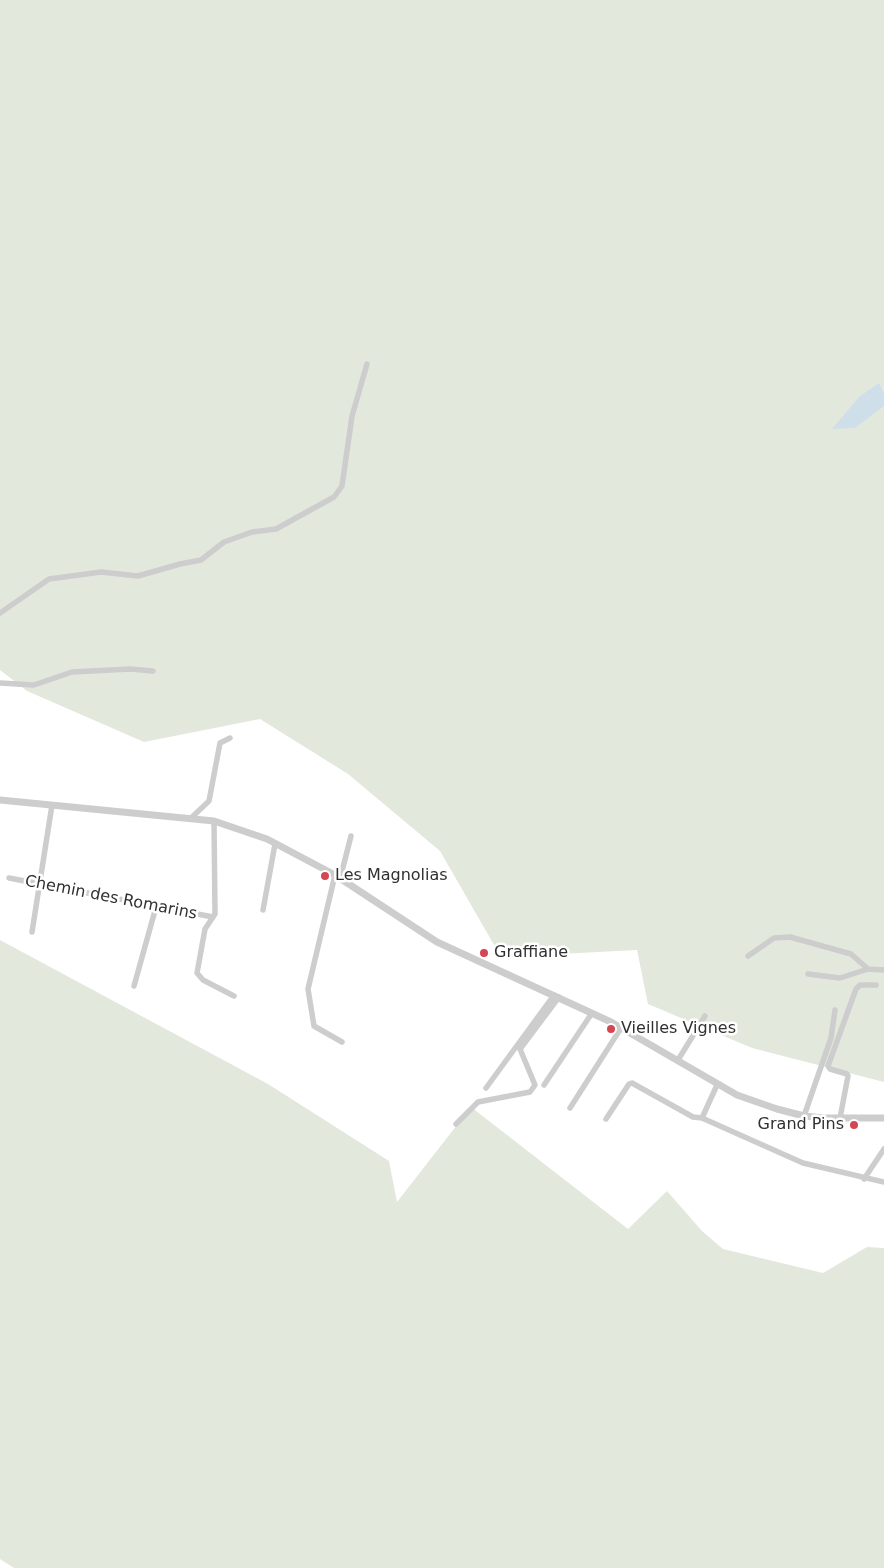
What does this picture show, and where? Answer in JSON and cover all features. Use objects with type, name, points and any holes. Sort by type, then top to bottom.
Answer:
[{"type":"street","points":[[0,613],[49,579],[101,572],[138,576],[201,560],[224,542],[252,532],[276,529],[334,497],[342,486],[352,416],[367,364]]},
{"type":"street","points":[[0,683],[34,685],[72,672],[130,669],[153,671]]},
{"type":"street","points":[[190,818],[209,801],[220,743],[230,738]]},
{"type":"street","points":[[0,800],[214,821],[275,844],[337,877],[437,942],[592,1013],[678,1060],[717,1085],[762,1104],[804,1116],[884,1118]]},
{"type":"street","points":[[32,932],[52,805]]},
{"type":"street","name":"Chemin des Romarins","points":[[214,821],[215,907],[213,917],[205,929],[197,973],[203,980],[234,996]]},
{"type":"street","points":[[342,1042],[314,1026],[308,989],[337,877],[351,836]]},
{"type":"street","points":[[263,910],[275,844]]},
{"type":"street","name":"Chemin des Romarins","points":[[9,878],[213,917]]},
{"type":"street","points":[[134,986],[156,907]]},
{"type":"street","points":[[748,956],[774,938],[790,937],[851,954],[868,970]]},
{"type":"street","points":[[808,974],[840,978],[868,970],[884,970]]},
{"type":"street","points":[[840,1118],[848,1076],[847,1074],[830,1069],[828,1066],[856,989],[864,984],[876,985]]},
{"type":"street","points":[[486,1088],[557,996]]},
{"type":"street","points":[[456,1124],[478,1102],[530,1092],[535,1085],[520,1049],[557,996]]},
{"type":"street","points":[[804,1116],[832,1033],[834,1010]]},
{"type":"street","points":[[544,1085],[592,1013]]},
{"type":"street","points":[[678,1060],[705,1016]]},
{"type":"street","points":[[570,1108],[621,1028]]},
{"type":"street","points":[[606,1119],[629,1084],[632,1083],[693,1117],[702,1118],[803,1163],[864,1179],[884,1182]]},
{"type":"street","points":[[702,1118],[717,1085]]},
{"type":"street","points":[[864,1179],[884,1149]]},
{"type":"shaded area","points":[[0,0],[884,0],[884,1082],[752,1048],[648,1004],[637,950],[501,957],[440,851],[348,774],[260,719],[144,742],[27,691],[0,670]]},
{"type":"shaded area","points":[[879,383],[884,394],[884,406],[855,428],[832,429],[859,397]]},
{"type":"shaded area","points":[[0,940],[268,1084],[389,1161],[397,1202],[471,1107],[628,1229],[667,1191],[702,1231],[723,1249],[823,1273],[867,1247],[884,1248],[884,1568],[14,1568],[0,1559]]},
{"type":"place","name":"Les Magnolias","points":[[325,876]]},
{"type":"place","name":"Graffiane","points":[[484,953]]},
{"type":"place","name":"Vieilles Vignes","points":[[611,1029]]},
{"type":"place","name":"Grand Pins","points":[[854,1125]]}]
